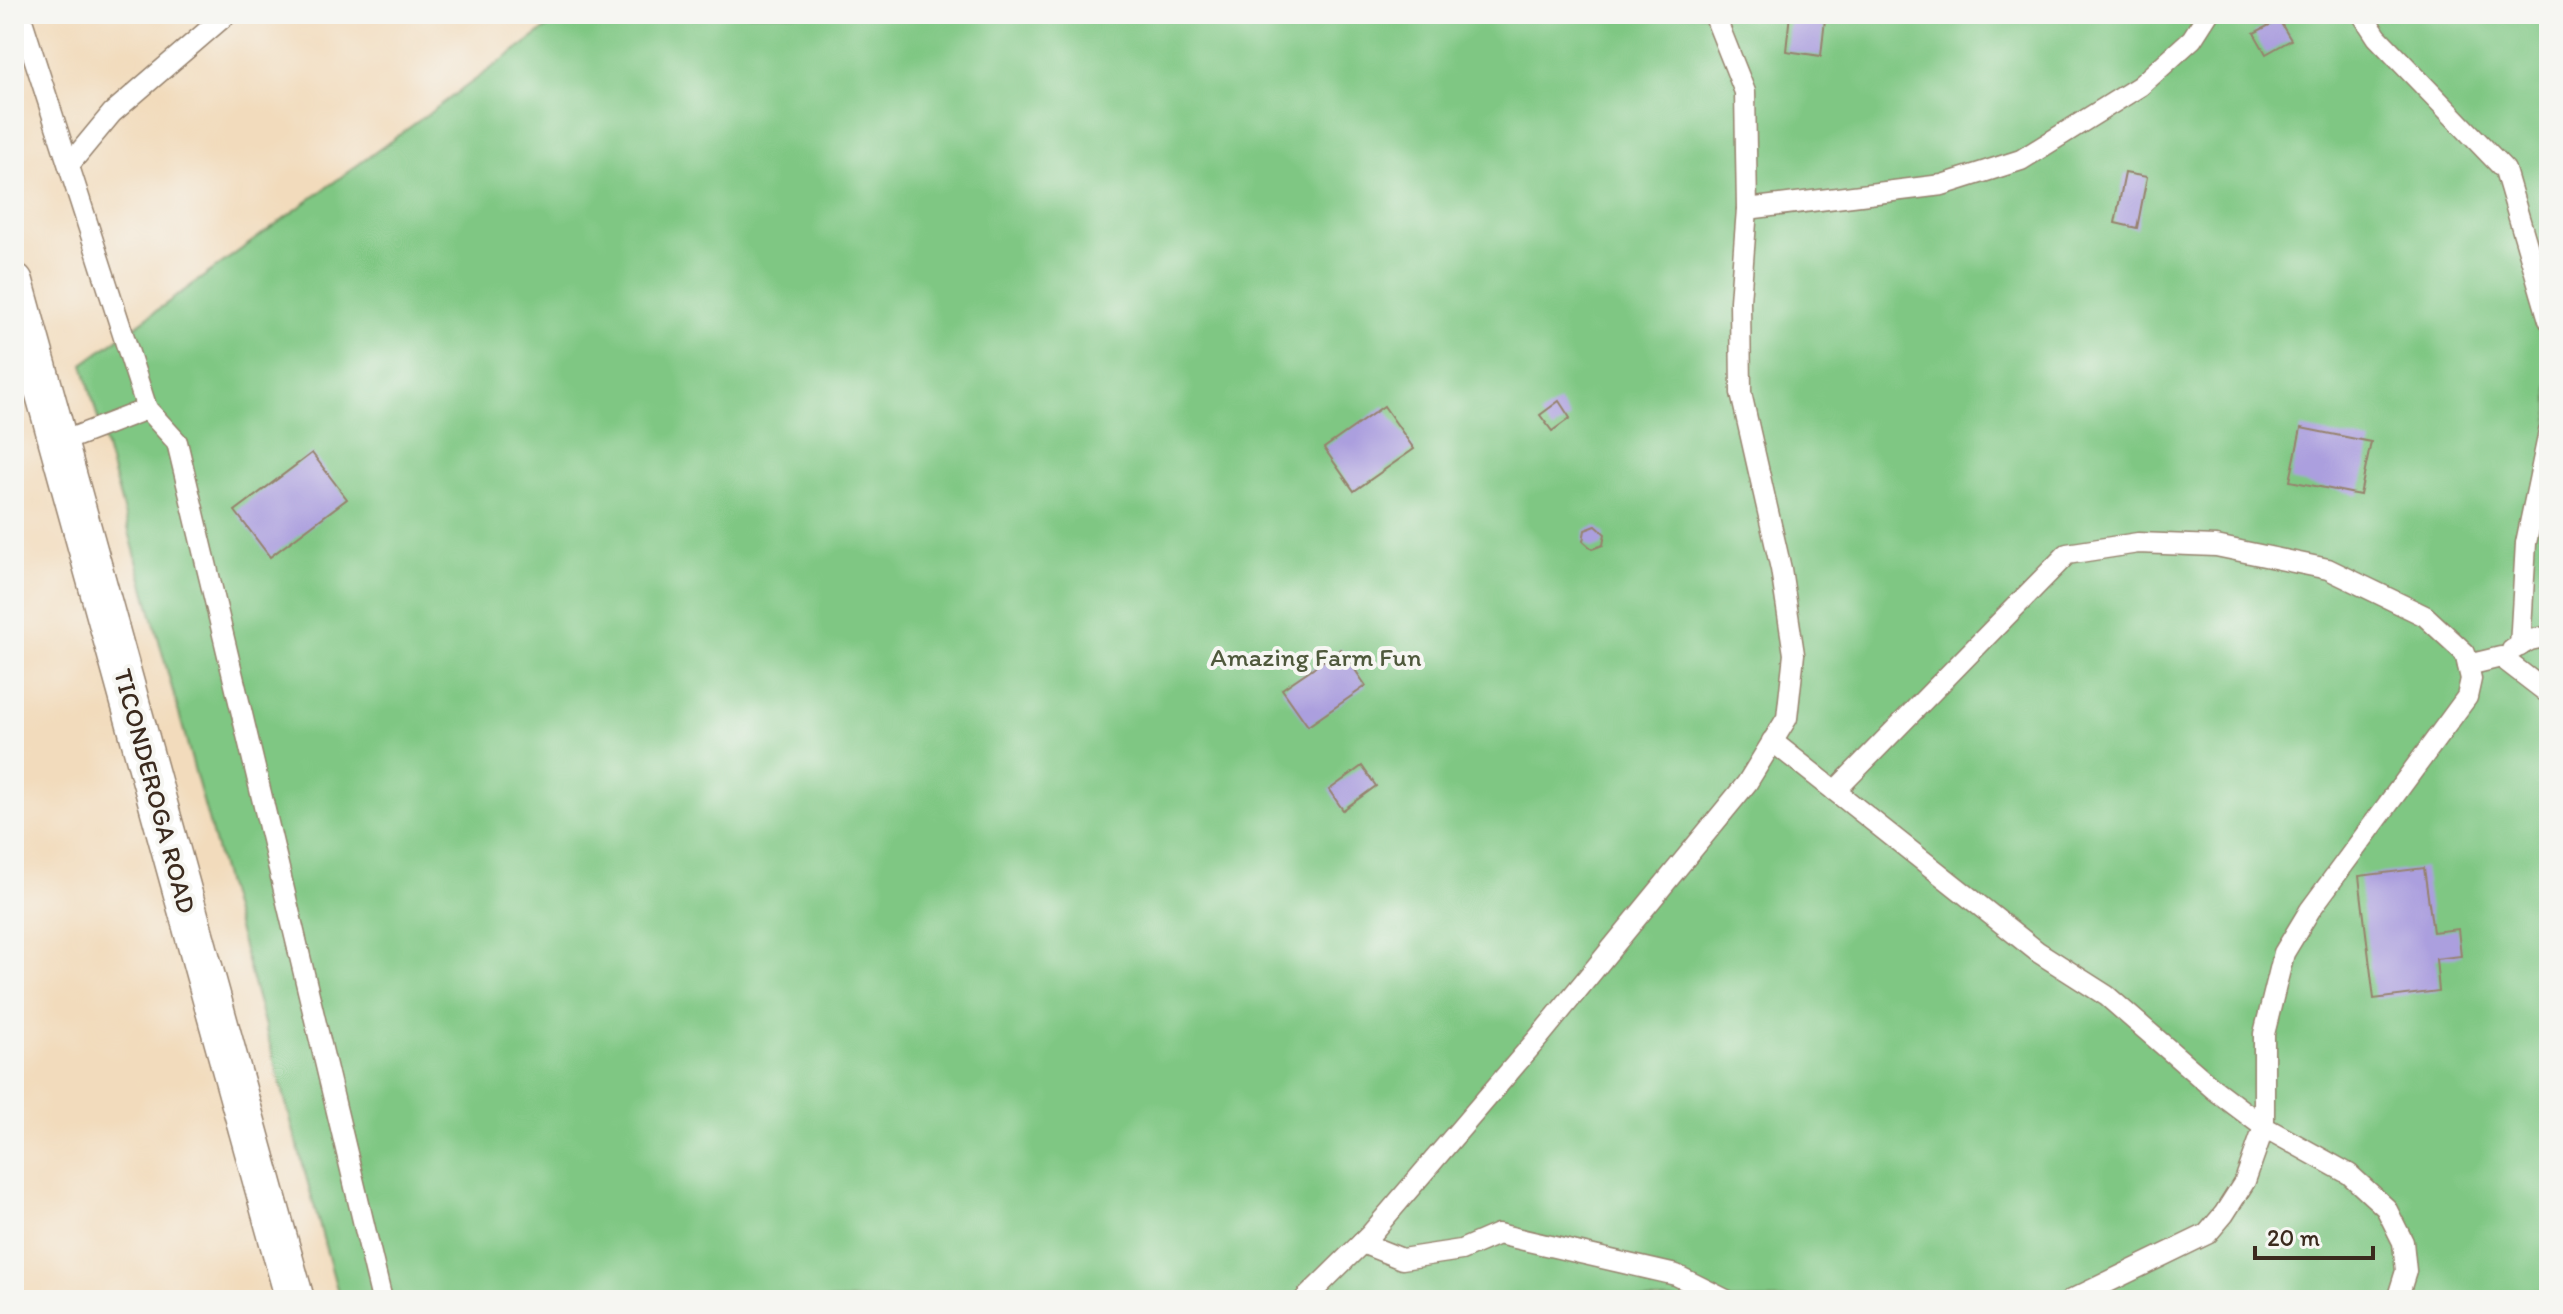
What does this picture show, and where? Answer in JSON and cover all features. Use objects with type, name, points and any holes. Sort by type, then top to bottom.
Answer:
[{"type":"street","name":"TICONDEROGA ROAD","points":[[14,282],[27,384],[59,443],[295,1300]]},
{"type":"lane","points":[[20,14],[147,409],[177,442],[382,1300]]},
{"type":"lane","points":[[69,165],[112,113],[227,14]]},
{"type":"lane","points":[[1304,1300],[1362,1243],[1539,1037],[1747,783],[1787,718],[1794,654],[1781,569],[1741,393],[1740,301],[1747,209],[1745,92],[1714,14]]},
{"type":"lane","points":[[1747,209],[1942,185],[2021,160],[2140,86],[2192,39],[2208,14]]},
{"type":"lane","points":[[2362,14],[2377,37],[2505,170],[2549,320]]},
{"type":"lane","points":[[59,443],[147,409]]},
{"type":"lane","points":[[2520,646],[2526,543],[2549,432]]},
{"type":"lane","points":[[1835,791],[2067,554],[2138,543],[2216,546],[2328,569],[2425,616],[2465,653],[2471,679],[2467,697],[2310,910],[2284,953],[2264,1034],[2264,1127],[2245,1181],[2207,1234],[2071,1300]]},
{"type":"lane","points":[[2468,665],[2501,657],[2530,640],[2549,636]]},
{"type":"lane","points":[[2501,657],[2549,694]]},
{"type":"lane","points":[[1772,741],[2038,952],[2107,996],[2215,1090],[2264,1127],[2349,1174],[2386,1208],[2403,1242],[2406,1271],[2397,1300]]},
{"type":"lane","points":[[1362,1243],[1402,1259],[1461,1250],[1498,1234],[1676,1275],[1726,1300]]},
{"type":"green space","name":"Amazing Farm Fun","points":[[566,14],[2549,14],[2549,1300],[340,1300],[83,364]]},
{"type":"building","points":[[1790,14],[1825,19],[1821,56],[1786,51]]},
{"type":"building","points":[[2279,20],[2291,40],[2266,54],[2254,33]]},
{"type":"building","points":[[2125,173],[2147,177],[2137,228],[2115,223]]},
{"type":"building","points":[[1559,401],[1570,418],[1552,431],[1540,415]]},
{"type":"building","points":[[1384,406],[1414,449],[1354,491],[1324,448]]},
{"type":"building","points":[[2301,428],[2371,442],[2360,495],[2290,481]]},
{"type":"building","points":[[312,453],[347,499],[270,557],[235,511]]},
{"type":"building","points":[[1596,526],[1605,534],[1603,545],[1592,549],[1583,541],[1585,530]]},
{"type":"building","points":[[1341,649],[1366,686],[1308,726],[1282,689]]},
{"type":"building","points":[[1362,766],[1376,786],[1343,810],[1329,790]]},
{"type":"building","points":[[2424,868],[2433,932],[2458,929],[2461,956],[2436,959],[2439,991],[2374,999],[2359,876]]}]
